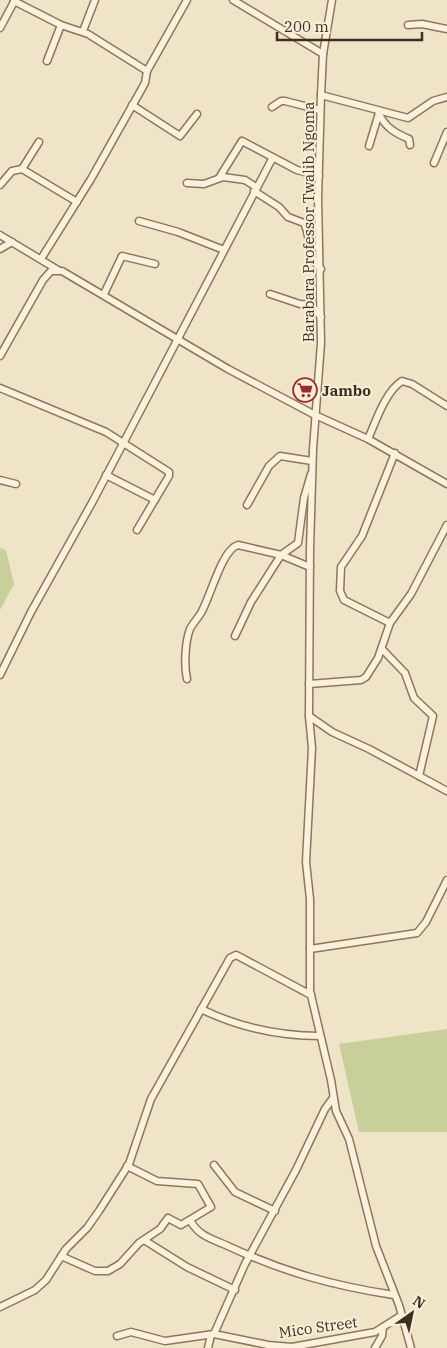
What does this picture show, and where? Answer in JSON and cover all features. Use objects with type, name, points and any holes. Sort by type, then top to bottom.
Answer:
[{"type":"street","points":[[1,24],[15,0],[61,25],[83,31],[147,71]]},
{"type":"street","points":[[83,31],[95,0]]},
{"type":"street","points":[[41,259],[77,202],[145,83],[147,71],[187,0]]},
{"type":"street","points":[[233,0],[323,54]]},
{"type":"street","name":"Barabara Professor Twalib Ngoma","points":[[312,470],[321,318],[320,110],[323,54],[332,0]]},
{"type":"street","points":[[408,25],[422,24],[447,29]]},
{"type":"street","points":[[47,61],[61,25]]},
{"type":"street","points":[[321,95],[379,113],[408,118],[433,101],[447,97]]},
{"type":"street","points":[[272,107],[281,101],[285,101],[320,110]]},
{"type":"street","points":[[132,105],[180,136],[197,114]]},
{"type":"street","points":[[379,113],[383,123],[398,135],[409,139],[410,145]]},
{"type":"street","points":[[369,146],[379,113]]},
{"type":"street","points":[[434,163],[447,132]]},
{"type":"street","points":[[219,178],[242,141],[272,159],[297,170],[319,176]]},
{"type":"street","points":[[22,169],[39,142]]},
{"type":"street","points":[[0,676],[3,663],[106,475],[272,159]]},
{"type":"street","points":[[0,185],[12,171],[22,169],[77,202]]},
{"type":"street","points":[[187,183],[204,184],[219,178],[244,180],[279,207],[288,217],[304,223],[309,232],[310,257],[321,270]]},
{"type":"street","points":[[139,221],[178,232],[224,250]]},
{"type":"street","points":[[0,235],[58,270],[69,273],[228,369],[315,415],[368,438],[447,484]]},
{"type":"street","points":[[0,249],[12,242]]},
{"type":"street","points":[[104,294],[122,256],[155,264]]},
{"type":"street","points":[[0,356],[43,280],[51,271],[58,270]]},
{"type":"street","points":[[270,294],[300,304],[311,305],[321,318]]},
{"type":"street","points":[[368,438],[392,391],[402,381],[412,384],[447,406]]},
{"type":"street","points":[[0,388],[88,423],[169,472],[169,476],[137,530]]},
{"type":"street","points":[[390,623],[344,600],[340,591],[341,567],[362,536],[395,454]]},
{"type":"street","points":[[247,506],[269,466],[280,456],[312,461]]},
{"type":"street","points":[[235,636],[251,602],[281,555],[298,543],[306,491],[312,470]]},
{"type":"street","points":[[312,470],[309,684],[312,748],[306,862],[310,900],[311,995],[332,1080],[333,1098],[341,1124],[349,1139],[376,1246],[402,1316],[411,1348]]},
{"type":"street","points":[[106,475],[155,500]]},
{"type":"street","points":[[0,480],[16,484]]},
{"type":"street","points":[[309,684],[364,679],[371,671],[382,649],[390,623],[411,594],[447,525]]},
{"type":"street","points":[[186,680],[190,629],[201,613],[228,552],[238,545],[281,555],[310,567]]},
{"type":"street","points":[[382,649],[405,673],[414,698],[432,716],[419,776]]},
{"type":"street","points":[[309,716],[332,732],[447,792]]},
{"type":"street","points":[[310,949],[417,933],[426,922],[447,880]]},
{"type":"street","points":[[0,1307],[35,1290],[46,1280],[61,1256],[87,1228],[127,1166],[151,1099],[226,965],[236,955],[311,995]]},
{"type":"street","points":[[201,1009],[252,1030],[296,1036],[320,1036]]},
{"type":"street","points":[[208,1348],[210,1334],[235,1290],[250,1256],[275,1211],[325,1109],[333,1098]]},
{"type":"street","points":[[214,1165],[235,1192],[275,1211]]},
{"type":"street","points":[[61,1256],[95,1271],[104,1272],[120,1264],[144,1240],[160,1229],[168,1217],[181,1224],[212,1206],[198,1184],[157,1181],[127,1166]]},
{"type":"street","points":[[190,1220],[203,1236],[298,1276],[348,1288],[394,1295]]},
{"type":"street","points":[[144,1240],[186,1267],[235,1290]]},
{"type":"street","name":"Mico Street","points":[[210,1334],[268,1346],[292,1346],[375,1332],[402,1316]]},
{"type":"street","points":[[375,1348],[382,1336],[383,1327]]},
{"type":"street","points":[[117,1336],[131,1332],[165,1341],[210,1334]]},
{"type":"green space","points":[[0,548],[6,550],[14,584],[0,610]]},
{"type":"green space","points":[[447,1029],[447,1132],[359,1132],[339,1044]]},
{"type":"place","name":"Jambo","points":[[305,390]]}]
